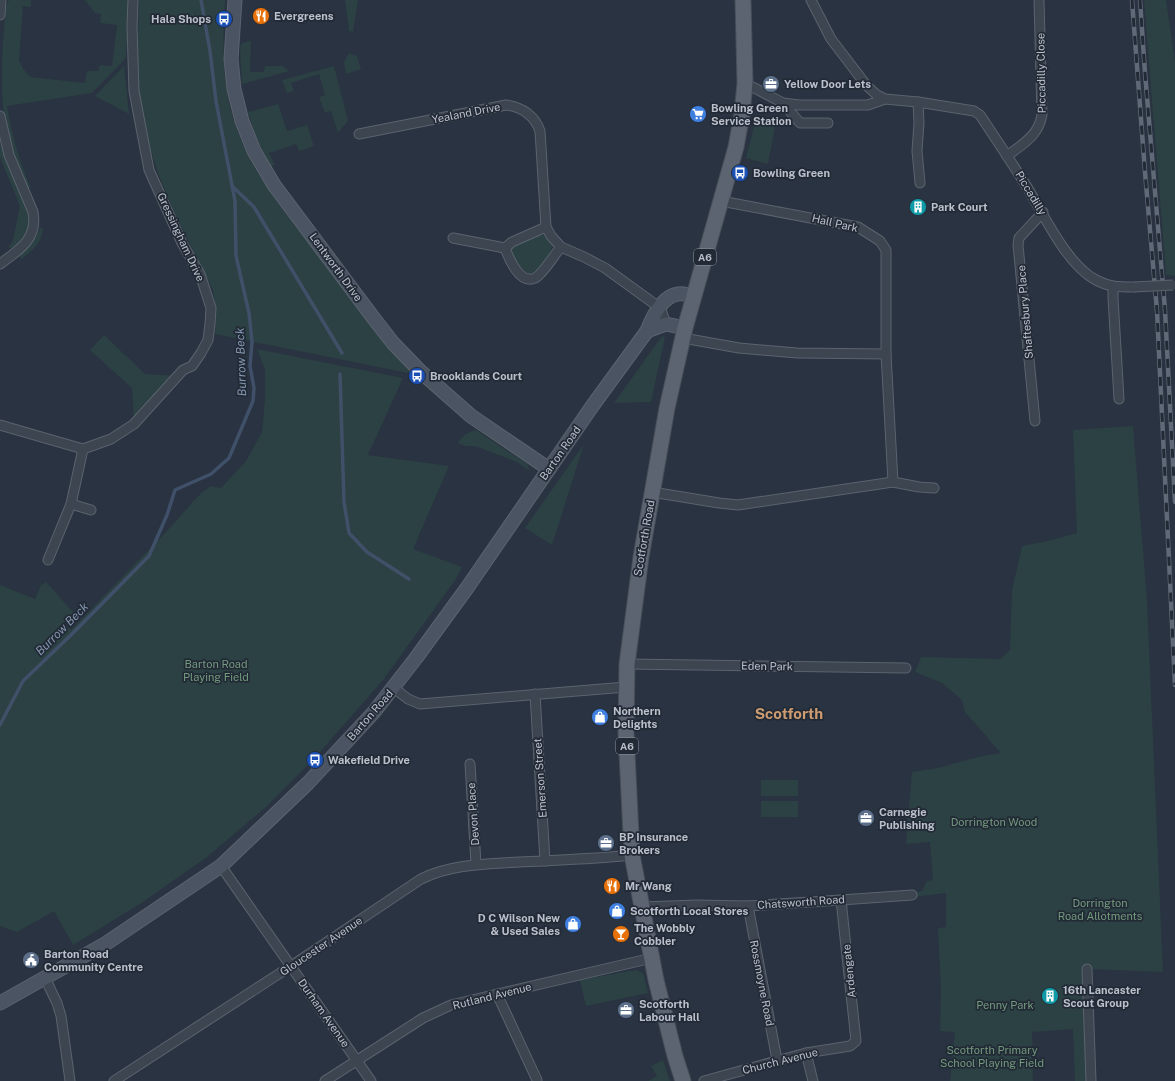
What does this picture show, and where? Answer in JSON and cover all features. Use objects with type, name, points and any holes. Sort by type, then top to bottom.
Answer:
[{"type":"main road","name":"Scotforth Road","points":[[683,1081],[663,1011],[632,855],[626,733],[627,664],[637,583],[667,408],[684,333],[736,147],[742,114],[745,82],[743,0]]},
{"type":"street","points":[[0,15],[1,0]]},
{"type":"street","name":"Gressingham Drive","points":[[83,449],[111,439],[134,424],[183,370],[192,366],[202,353],[208,340],[210,324],[211,308],[200,274],[182,242],[149,170],[134,91],[132,26],[133,0]]},
{"type":"street","name":"Lentworth Drive","points":[[235,0],[231,59],[234,89],[242,121],[254,151],[274,185],[393,343],[421,372],[471,416],[549,469]]},
{"type":"street","points":[[812,0],[831,39],[868,86],[877,95],[885,99]]},
{"type":"street","name":"Piccadilly Close","points":[[1007,156],[1035,134],[1040,125],[1042,115],[1038,0]]},
{"type":"street","name":"Piccadilly","points":[[745,82],[784,103],[799,105],[868,105],[885,99],[918,102],[974,111],[980,115],[1043,212],[1064,249],[1077,266],[1095,280],[1113,287],[1174,285]]},
{"type":"street","points":[[918,102],[920,123],[917,150],[920,183]]},
{"type":"street","points":[[784,103],[800,123],[828,124]]},
{"type":"street","name":"Yealand Drive","points":[[359,134],[506,105],[515,106],[534,119],[540,131],[546,227]]},
{"type":"street","points":[[0,116],[6,148],[33,212],[35,221],[33,230],[25,245],[0,264]]},
{"type":"street","name":"Hall Park","points":[[721,201],[858,227],[880,241],[886,250],[886,354],[893,482]]},
{"type":"street","name":"Shaftesbury Place","points":[[1035,421],[1018,245],[1019,238],[1043,212]]},
{"type":"street","points":[[505,248],[512,242],[546,227],[560,247],[584,256],[605,268],[660,307],[666,324],[684,333],[739,348],[797,353],[886,354]]},
{"type":"street","points":[[453,238],[505,248]]},
{"type":"street","points":[[505,248],[510,262],[516,270],[524,278],[530,280],[536,278],[540,274],[560,247]]},
{"type":"street","points":[[1113,287],[1119,399]]},
{"type":"street","name":"Barton Road","points":[[0,1003],[105,944],[221,866],[308,783],[374,712],[394,688],[467,588],[593,405],[647,331],[652,319],[660,307],[668,298],[674,295],[680,294],[694,296]]},
{"type":"street","points":[[647,331],[666,324]]},
{"type":"street","points":[[0,425],[83,449],[71,504],[48,560]]},
{"type":"street","points":[[652,492],[738,505],[893,482],[934,488]]},
{"type":"street","points":[[71,504],[91,510]]},
{"type":"street","name":"Eden Park","points":[[627,664],[906,668]]},
{"type":"street","points":[[394,688],[408,699],[420,704],[626,686]]},
{"type":"street","name":"Emerson Street","points":[[534,694],[545,860]]},
{"type":"street","name":"Devon Place","points":[[470,764],[476,864]]},
{"type":"street","name":"Gloucester Avenue","points":[[114,1081],[431,873],[476,864],[632,855]]},
{"type":"street","name":"Durham Avenue","points":[[221,866],[371,1081]]},
{"type":"street","name":"Chatsworth Road","points":[[642,907],[697,905],[748,906],[912,895]]},
{"type":"street","name":"Ardengate","points":[[841,900],[856,1042]]},
{"type":"street","name":"Rossmoyne Road","points":[[748,906],[777,1060]]},
{"type":"street","name":"Rutland Avenue","points":[[325,1081],[423,1018],[451,1005],[652,958]]},
{"type":"street","points":[[1087,968],[1091,1081]]},
{"type":"street","points":[[45,978],[57,1003],[61,1016],[70,1081]]},
{"type":"street","points":[[497,994],[537,1080]]},
{"type":"street","name":"Church Avenue","points":[[704,1081],[806,1053],[850,1046],[856,1042]]},
{"type":"street","points":[[806,1053],[813,1081]]},
{"type":"green space","points":[[9,0],[31,0],[31,7],[23,6],[19,61],[24,70],[31,77],[85,83],[87,71],[98,71],[100,65],[112,66],[117,25],[100,23],[101,14],[95,13],[85,0],[129,0],[126,58],[92,93],[7,106],[16,148],[31,188],[27,187],[16,166],[4,116],[2,98],[2,63],[5,15]]},
{"type":"green space","points":[[139,0],[225,0],[223,43],[224,72],[228,100],[239,135],[248,154],[258,173],[282,209],[378,332],[413,374],[215,334],[216,313],[213,290],[176,216],[159,176],[145,129],[139,96],[137,66]]},
{"type":"green space","points":[[345,0],[358,0],[353,32],[349,31]]},
{"type":"green space","points":[[1144,0],[1166,0],[1175,61],[1175,276],[1166,275]]},
{"type":"green space","points":[[251,41],[250,72],[264,72],[265,66],[283,66],[289,71],[242,84],[240,48],[242,43]]},
{"type":"green space","points":[[349,53],[357,56],[361,69],[346,74],[344,62]]},
{"type":"green space","points":[[124,66],[129,114],[95,96]]},
{"type":"green space","points":[[334,66],[348,121],[338,133],[331,111],[325,113],[319,97],[325,95],[319,74],[291,83],[294,91],[287,93],[282,80]]},
{"type":"green space","points":[[278,104],[287,131],[307,125],[314,146],[299,151],[296,144],[269,153],[275,165],[270,167],[255,135],[248,112]]},
{"type":"green space","points":[[756,119],[775,124],[768,164],[746,158]]},
{"type":"green space","points":[[0,143],[29,212],[29,224],[26,234],[24,238],[12,249],[8,247],[13,240],[20,206],[0,157]]},
{"type":"green space","points":[[43,227],[41,237],[36,246],[22,259],[18,256],[31,244],[40,228]]},
{"type":"green space","points":[[541,234],[553,243],[552,247],[548,257],[541,266],[533,273],[529,274],[516,261],[512,255],[511,249],[513,245]]},
{"type":"green space","points":[[104,335],[145,374],[177,376],[134,424],[132,388],[90,350]]},
{"type":"green space","points":[[662,336],[665,337],[651,402],[614,403]]},
{"type":"green space","name":"Barton Road Playing Field","points":[[257,349],[403,378],[368,455],[449,466],[413,549],[462,567],[456,579],[383,680],[312,761],[265,808],[207,857],[143,902],[73,945],[54,911],[17,932],[0,926],[0,585],[35,599],[41,585],[46,582],[74,613],[63,624],[71,630],[165,533],[201,493],[211,486],[221,488],[246,461],[262,432],[265,400],[265,370]]},
{"type":"green space","points":[[1133,426],[1147,601],[1163,972],[1087,969],[1091,1081],[1075,1081],[1073,1029],[1032,1032],[1033,1081],[950,1081],[955,1032],[940,1031],[941,991],[938,928],[946,927],[946,893],[912,897],[912,893],[922,891],[927,881],[933,880],[930,842],[906,844],[912,772],[938,768],[982,756],[1001,753],[965,712],[962,700],[942,683],[915,672],[921,657],[1000,659],[1010,650],[1012,590],[1022,546],[1077,533],[1073,430]]},
{"type":"green space","points":[[476,430],[527,464],[530,471],[517,462],[475,446],[465,446],[458,443],[466,434]]},
{"type":"green space","points":[[584,444],[552,545],[525,528]]},
{"type":"green space","points":[[761,780],[798,780],[798,796],[761,796]]},
{"type":"green space","points":[[761,801],[798,801],[798,817],[761,817]]},
{"type":"green space","points":[[636,970],[643,973],[648,993],[586,1006],[580,980]]},
{"type":"green space","points":[[663,1060],[670,1081],[648,1081],[657,1076],[651,1066]]},
{"type":"waterway","name":"Burrow Beck","points":[[0,725],[23,681],[149,556],[167,515],[175,490],[211,474],[229,458],[253,401],[254,388],[250,366],[252,342],[249,313],[236,256],[235,201],[216,101],[210,51],[201,0]]},
{"type":"waterway","points":[[232,186],[254,207],[342,353]]},
{"type":"waterway","points":[[340,374],[344,502],[349,533],[367,552],[409,579]]},
{"type":"railway","points":[[1132,0],[1157,311],[1175,685]]},
{"type":"railway","points":[[1140,0],[1165,310],[1175,502]]},
{"type":"place","name":"Evergreens","points":[[261,16]]},
{"type":"place","name":"Hala Shops","points":[[224,19]]},
{"type":"place","name":"Yellow Door Lets","points":[[771,84]]},
{"type":"place","name":"Bowling Green Service Station","points":[[698,114]]},
{"type":"place","name":"Bowling Green","points":[[740,173]]},
{"type":"place","name":"Park Court","points":[[918,207]]},
{"type":"place","name":"Brooklands Court","points":[[417,376]]},
{"type":"place","name":"Northern Delights","points":[[600,717]]},
{"type":"place","name":"Wakefield Drive","points":[[315,760]]},
{"type":"place","name":"Carnegie Publishing","points":[[866,818]]},
{"type":"place","name":"BP Insurance Brokers","points":[[606,843]]},
{"type":"place","name":"Mr Wang","points":[[612,886]]},
{"type":"place","name":"Scotforth Local Stores","points":[[617,911]]},
{"type":"place","name":"D C Wilson New & Used Sales","points":[[573,924]]},
{"type":"place","name":"The Wobbly Cobbler","points":[[621,934]]},
{"type":"place","name":"Barton Road Community Centre","points":[[31,960]]},
{"type":"place","name":"16th Lancaster Scout Group","points":[[1050,996]]},
{"type":"place","name":"Scotforth Labour Hall","points":[[626,1010]]},
{"type":"district","name":"Scotforth","points":[[789,713]]},
{"type":"park label","name":"Dorrington Wood","points":[[994,822]]},
{"type":"park label","name":"Dorrington Road Allotments","points":[[1100,909]]},
{"type":"park label","name":"Penny Park","points":[[1005,1005]]},
{"type":"park label","name":"Scotforth Primary School Playing Field","points":[[992,1056]]}]
